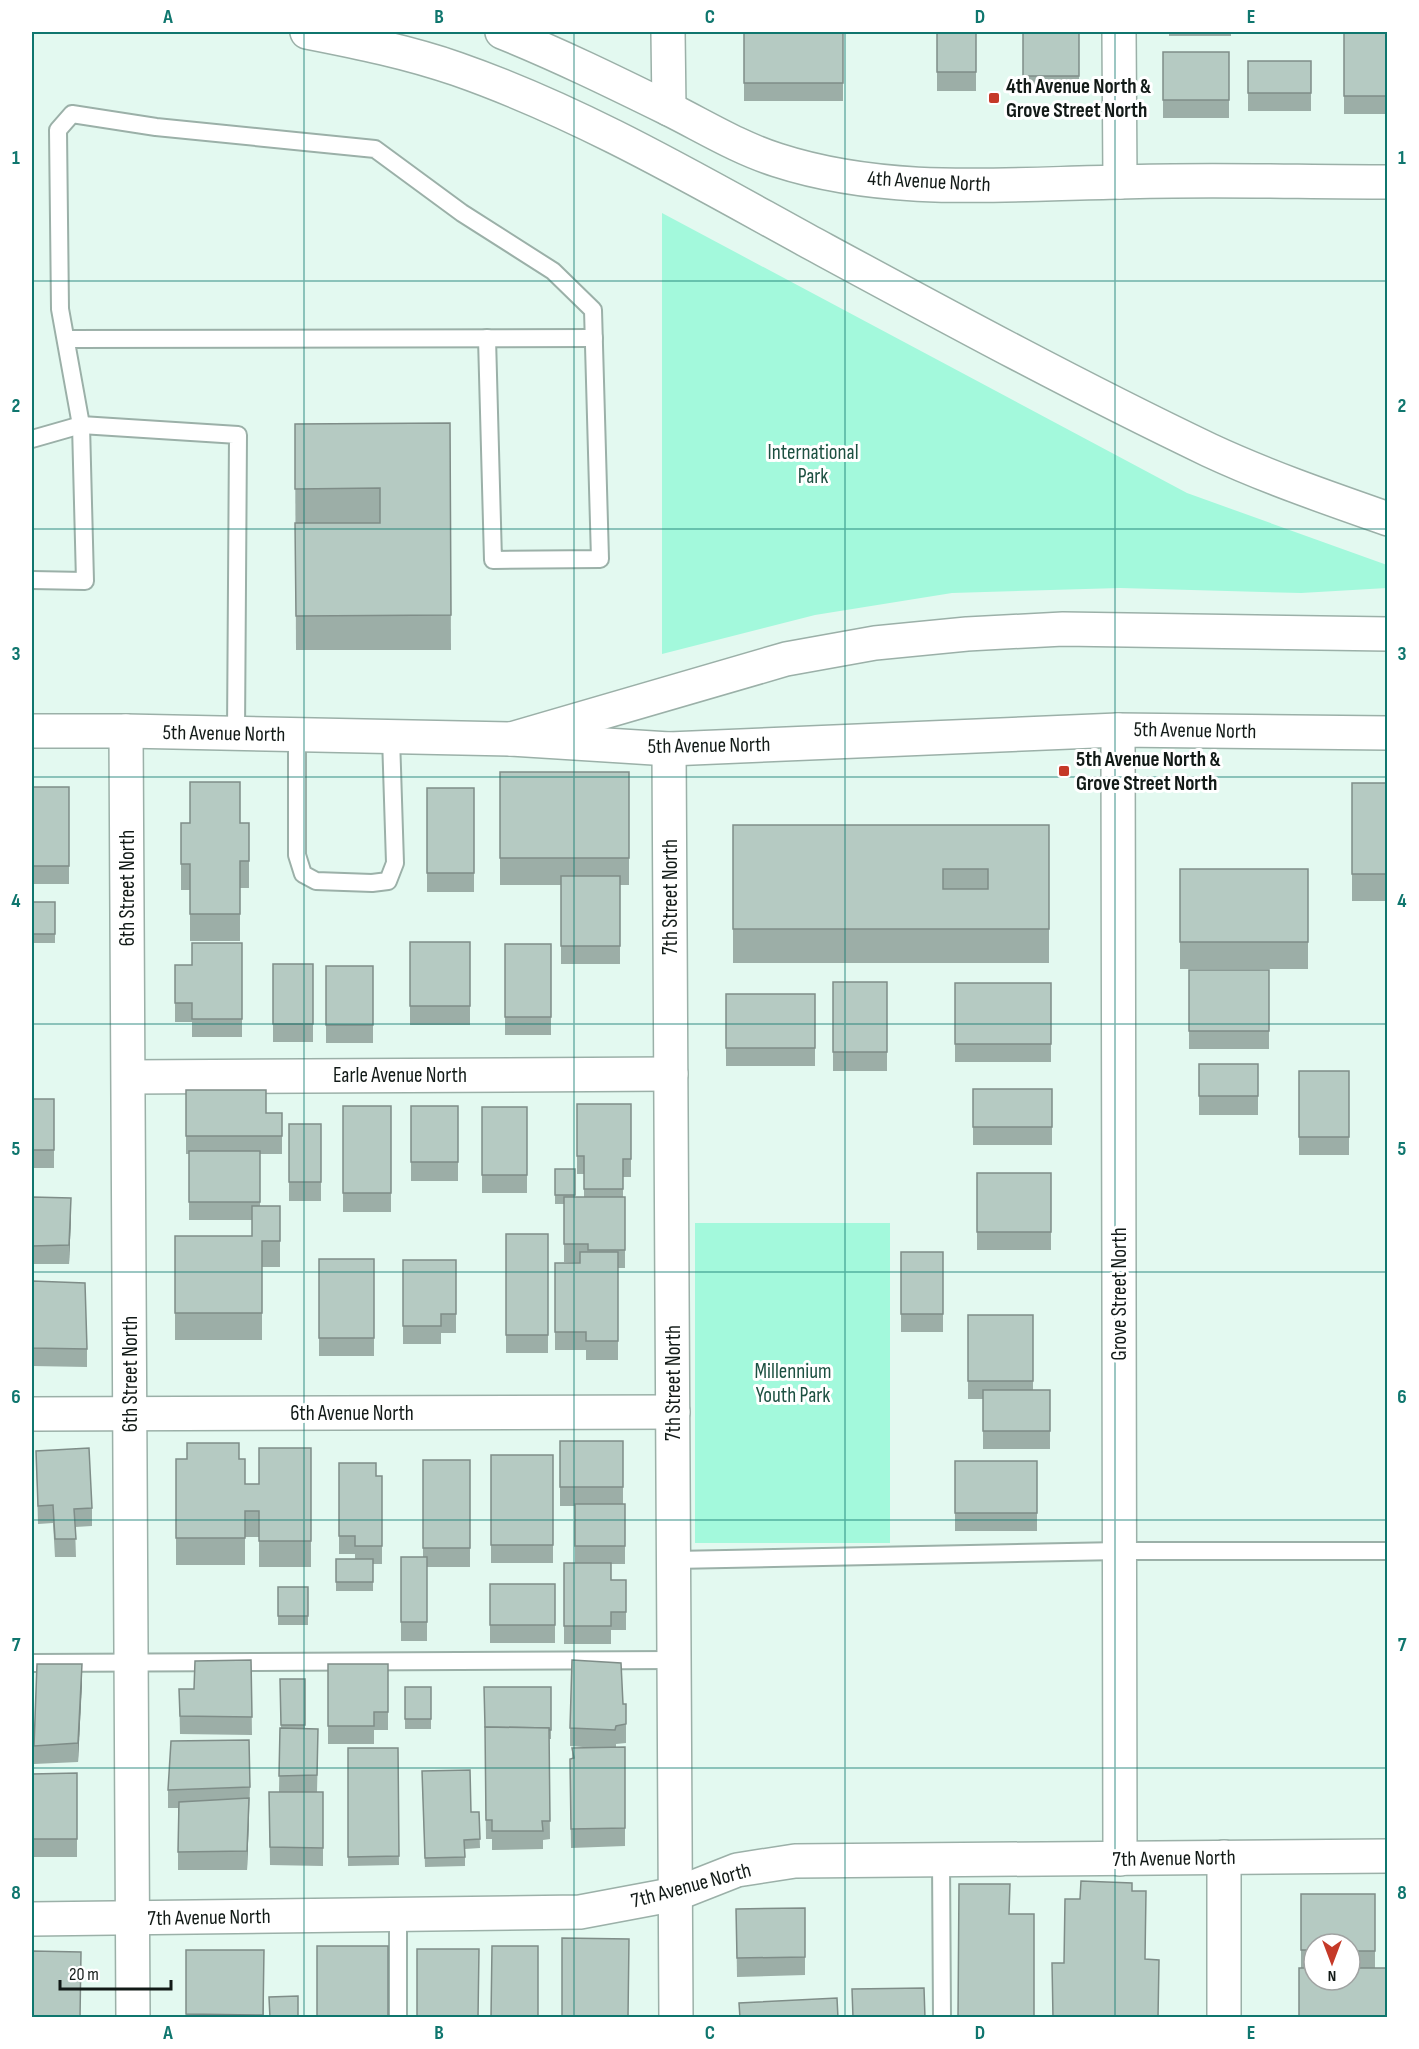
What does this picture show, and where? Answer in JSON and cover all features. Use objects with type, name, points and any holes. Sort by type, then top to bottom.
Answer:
[{"type":"main road","points":[[307,32],[383,47],[457,69],[536,100],[637,148],[1027,358],[1211,450],[1301,488],[1388,519]]},
{"type":"main road","points":[[668,32],[669,110]]},
{"type":"main road","points":[[1119,32],[1120,182]]},
{"type":"main road","name":"4th Avenue North","points":[[510,33],[732,142],[776,160],[826,172],[935,186],[1120,182],[1388,182]]},
{"type":"main road","points":[[511,739],[786,659],[875,644],[967,634],[1063,629],[1388,634]]},
{"type":"main road","name":"5th Avenue North","points":[[32,731],[511,739],[669,748],[1118,730],[1388,733]]},
{"type":"main road","name":"Grove Street North","points":[[1118,730],[1120,1859]]},
{"type":"main road","name":"6th Street North","points":[[126,731],[134,2018]]},
{"type":"main road","name":"7th Street North","points":[[669,748],[676,2018]]},
{"type":"main road","name":"Earle Avenue North","points":[[129,1077],[671,1074]]},
{"type":"main road","name":"6th Avenue North","points":[[32,1414],[673,1412]]},
{"type":"main road","name":"7th Avenue North","points":[[32,1919],[580,1912],[676,1894],[737,1870],[795,1861],[1388,1856]]},
{"type":"main road","points":[[1224,1857],[1224,2018]]},
{"type":"lane","points":[[32,580],[85,580],[81,425],[60,309],[58,130],[72,114],[156,127],[375,149],[462,213],[553,271],[593,310],[600,559],[493,560],[487,338]]},
{"type":"lane","points":[[66,339],[594,338]]},
{"type":"lane","points":[[32,439],[81,425],[238,435],[236,733]]},
{"type":"lane","points":[[297,735],[297,855],[303,874],[316,881],[372,883],[388,880],[395,863],[391,737]]},
{"type":"lane","points":[[674,1560],[1120,1551],[1388,1551]]},
{"type":"lane","points":[[32,1663],[675,1659]]},
{"type":"lane","points":[[941,1860],[942,2018]]},
{"type":"lane","points":[[398,1914],[398,2018]]},
{"type":"green space","name":"International Park","points":[[662,213],[1187,493],[1387,565],[1387,588],[1301,593],[1120,588],[952,593],[815,615],[662,654]]},
{"type":"green space","name":"Millennium Youth Park","points":[[695,1223],[890,1223],[890,1543],[695,1543]]},
{"type":"building","points":[[744,32],[843,32],[843,83],[744,83]]},
{"type":"building","points":[[937,32],[976,32],[976,72],[937,72]]},
{"type":"building","points":[[1023,32],[1079,32],[1079,76],[1023,76]]},
{"type":"building","points":[[1344,32],[1388,32],[1388,96],[1344,96]]},
{"type":"building","points":[[1163,52],[1229,52],[1229,100],[1163,100]]},
{"type":"building","points":[[1248,61],[1311,61],[1311,93],[1248,93]]},
{"type":"building","points":[[450,423],[451,615],[296,616],[295,523],[380,523],[380,488],[295,489],[295,424]]},
{"type":"building","points":[[500,772],[629,772],[629,858],[500,858]]},
{"type":"building","points":[[190,782],[240,782],[240,823],[249,823],[249,861],[240,861],[240,914],[190,914],[190,864],[181,864],[181,823],[190,823]]},
{"type":"building","points":[[1352,783],[1388,783],[1388,874],[1352,874]]},
{"type":"building","points":[[32,787],[69,787],[69,866],[32,866]]},
{"type":"building","points":[[427,788],[474,788],[474,873],[427,873]]},
{"type":"building","points":[[733,825],[1049,825],[1049,929],[733,929]],"holes":[[[943,869],[988,869],[988,889],[943,889]]]},
{"type":"building","points":[[1180,869],[1308,869],[1308,942],[1180,942]]},
{"type":"building","points":[[561,876],[620,876],[620,946],[561,946]]},
{"type":"building","points":[[32,902],[55,902],[55,934],[32,934]]},
{"type":"building","points":[[410,942],[470,942],[470,1006],[410,1006]]},
{"type":"building","points":[[192,943],[242,943],[242,1019],[192,1019],[192,1003],[175,1003],[175,965],[192,965]]},
{"type":"building","points":[[505,944],[551,944],[551,1017],[505,1017]]},
{"type":"building","points":[[273,964],[313,964],[313,1024],[273,1024]]},
{"type":"building","points":[[326,966],[373,966],[373,1025],[326,1025]]},
{"type":"building","points":[[1189,970],[1269,970],[1269,1031],[1189,1031]]},
{"type":"building","points":[[833,982],[887,982],[887,1052],[833,1052]]},
{"type":"building","points":[[955,983],[1051,983],[1051,1044],[955,1044]]},
{"type":"building","points":[[726,994],[815,994],[815,1048],[726,1048]]},
{"type":"building","points":[[1199,1064],[1258,1064],[1258,1096],[1199,1096]]},
{"type":"building","points":[[1299,1071],[1349,1071],[1349,1137],[1299,1137]]},
{"type":"building","points":[[973,1089],[1052,1089],[1052,1127],[973,1127]]},
{"type":"building","points":[[186,1090],[266,1090],[266,1113],[282,1113],[282,1136],[186,1136]]},
{"type":"building","points":[[32,1099],[54,1099],[54,1150],[32,1150]]},
{"type":"building","points":[[577,1104],[631,1104],[631,1159],[623,1159],[623,1189],[584,1189],[584,1156],[577,1156]]},
{"type":"building","points":[[343,1106],[391,1106],[391,1193],[343,1193]]},
{"type":"building","points":[[411,1106],[458,1106],[458,1162],[411,1162]]},
{"type":"building","points":[[482,1107],[527,1107],[527,1175],[482,1175]]},
{"type":"building","points":[[289,1124],[321,1124],[321,1182],[289,1182]]},
{"type":"building","points":[[189,1151],[260,1151],[260,1202],[189,1202]]},
{"type":"building","points":[[555,1169],[575,1169],[575,1195],[555,1195]]},
{"type":"building","points":[[977,1173],[1051,1173],[1051,1232],[977,1232]]},
{"type":"building","points":[[32,1197],[71,1198],[69,1245],[32,1246]]},
{"type":"building","points":[[564,1197],[625,1197],[625,1250],[588,1250],[588,1244],[564,1244]]},
{"type":"building","points":[[252,1206],[280,1206],[280,1241],[262,1241],[262,1313],[175,1313],[175,1236],[252,1236]]},
{"type":"building","points":[[506,1234],[548,1234],[548,1335],[506,1335]]},
{"type":"building","points":[[580,1252],[618,1252],[618,1341],[586,1341],[586,1332],[555,1332],[555,1263],[580,1263]]},
{"type":"building","points":[[901,1252],[943,1252],[943,1314],[901,1314]]},
{"type":"building","points":[[319,1259],[374,1259],[374,1338],[319,1338]]},
{"type":"building","points":[[403,1260],[456,1260],[456,1314],[441,1314],[441,1326],[403,1326]]},
{"type":"building","points":[[32,1281],[85,1283],[87,1349],[32,1348]]},
{"type":"building","points":[[968,1315],[1033,1315],[1033,1381],[968,1381]]},
{"type":"building","points":[[983,1390],[1050,1390],[1050,1431],[983,1431]]},
{"type":"building","points":[[560,1441],[623,1441],[623,1487],[560,1487]]},
{"type":"building","points":[[187,1443],[239,1443],[239,1459],[245,1459],[245,1484],[259,1484],[259,1448],[311,1448],[311,1541],[259,1541],[259,1511],[245,1511],[245,1538],[176,1538],[176,1459],[187,1459]]},
{"type":"building","points":[[89,1448],[92,1508],[74,1509],[76,1539],[55,1539],[53,1505],[38,1506],[36,1451]]},
{"type":"building","points":[[491,1455],[553,1455],[553,1545],[491,1545]]},
{"type":"building","points":[[423,1460],[470,1460],[470,1548],[423,1548]]},
{"type":"building","points":[[955,1461],[1037,1461],[1037,1513],[955,1513]]},
{"type":"building","points":[[339,1463],[376,1463],[376,1476],[382,1476],[382,1546],[355,1546],[355,1536],[339,1536]]},
{"type":"building","points":[[575,1504],[625,1504],[625,1546],[575,1546]]},
{"type":"building","points":[[401,1557],[427,1557],[427,1622],[401,1622]]},
{"type":"building","points":[[336,1559],[373,1559],[373,1582],[336,1582]]},
{"type":"building","points":[[564,1563],[611,1563],[611,1580],[626,1580],[626,1612],[611,1612],[611,1626],[564,1626]]},
{"type":"building","points":[[490,1584],[555,1584],[555,1625],[490,1625]]},
{"type":"building","points":[[278,1587],[308,1587],[308,1616],[278,1616]]},
{"type":"building","points":[[251,1660],[252,1717],[180,1716],[179,1689],[194,1689],[195,1661]]},
{"type":"building","points":[[572,1660],[621,1663],[626,1724],[616,1726],[615,1730],[570,1728]]},
{"type":"building","points":[[37,1664],[82,1664],[78,1743],[34,1746]]},
{"type":"building","points":[[328,1664],[388,1664],[388,1712],[374,1712],[374,1726],[328,1726]]},
{"type":"building","points":[[280,1679],[305,1679],[305,1725],[281,1725]]},
{"type":"building","points":[[405,1687],[431,1687],[431,1719],[405,1719]]},
{"type":"building","points":[[484,1687],[551,1687],[551,1730],[549,1728],[485,1727]]},
{"type":"building","points":[[485,1727],[549,1728],[550,1821],[542,1821],[543,1831],[492,1831],[492,1820],[486,1820]]},
{"type":"building","points":[[280,1728],[318,1729],[317,1775],[279,1776]]},
{"type":"building","points":[[249,1740],[250,1787],[168,1790],[171,1741]]},
{"type":"building","points":[[625,1747],[625,1828],[571,1829],[570,1759],[574,1758],[572,1748]]},
{"type":"building","points":[[348,1748],[398,1748],[399,1856],[348,1857]]},
{"type":"building","points":[[470,1770],[471,1812],[479,1812],[480,1839],[464,1840],[465,1857],[425,1858],[422,1771]]},
{"type":"building","points":[[77,1773],[77,1839],[32,1839],[32,1774]]},
{"type":"building","points":[[269,1792],[323,1792],[323,1848],[270,1847]]},
{"type":"building","points":[[249,1798],[247,1851],[178,1852],[179,1802]]},
{"type":"building","points":[[1081,1881],[1132,1883],[1132,1891],[1146,1891],[1145,1959],[1159,1960],[1158,2018],[1053,2018],[1052,1963],[1064,1963],[1065,1899],[1080,1899]]},
{"type":"building","points":[[959,1884],[1010,1884],[1009,1914],[1034,1914],[1034,2018],[958,2018]]},
{"type":"building","points":[[1301,1894],[1375,1894],[1375,1951],[1362,1951],[1362,1932],[1302,1932],[1301,1950]]},
{"type":"building","points":[[805,1908],[805,1957],[737,1958],[736,1909]]},
{"type":"building","points":[[562,1938],[629,1939],[628,2018],[562,2018]]},
{"type":"building","points":[[317,1946],[388,1946],[388,2018],[317,2018]]},
{"type":"building","points":[[492,1946],[538,1946],[538,2018],[491,2018]]},
{"type":"building","points":[[417,1949],[479,1949],[478,2018],[417,2018]]},
{"type":"building","points":[[186,1950],[264,1950],[263,2015],[186,2014]]},
{"type":"building","points":[[32,1951],[81,1952],[80,2018],[32,2018]]},
{"type":"building","points":[[1299,1968],[1302,1968],[1302,1992],[1362,1992],[1362,1968],[1388,1968],[1388,2018],[1299,2018]]},
{"type":"building","points":[[924,1988],[925,2018],[853,2018],[852,1989]]},
{"type":"building","points":[[298,1996],[298,2018],[270,2018],[269,1997]]},
{"type":"building","points":[[837,1998],[838,2018],[740,2018],[739,2003]]},
{"type":"place","name":"4th Avenue North & Grove Street North","points":[[994,98]]},
{"type":"place","name":"5th Avenue North & Grove Street North","points":[[1064,771]]}]
